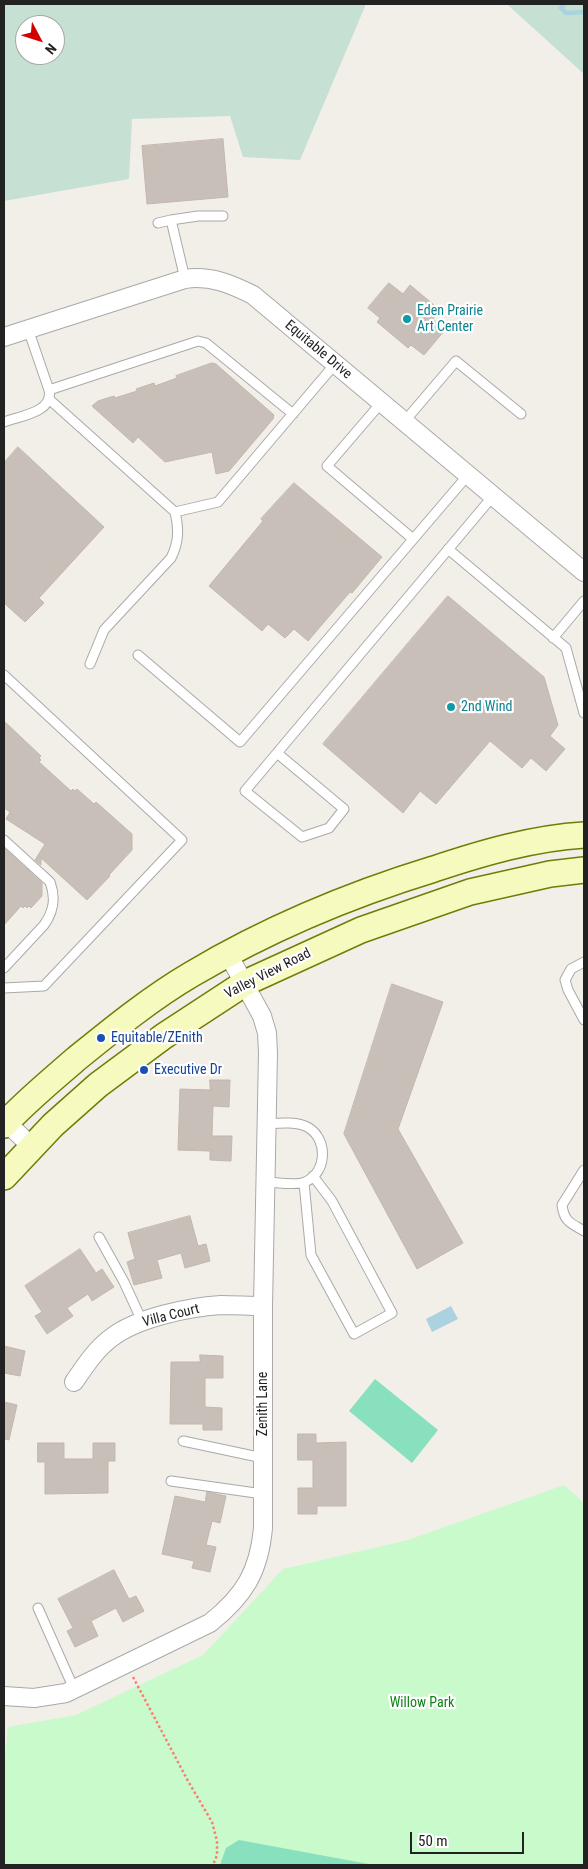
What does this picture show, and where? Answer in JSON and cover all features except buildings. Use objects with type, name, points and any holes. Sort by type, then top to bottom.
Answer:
[{"type":"main road","points":[[5,1123],[120,1023],[191,974],[264,935],[331,904],[413,875],[493,850],[584,835]]},
{"type":"main road","name":"Valley View Road","points":[[4,1177],[54,1125],[98,1085],[164,1036],[245,983],[361,930],[470,892],[550,874],[584,870]]},
{"type":"street","name":"Equitable Drive","points":[[4,337],[185,279],[213,279],[233,285],[253,295],[584,572]]},
{"type":"street","name":"Zenith Lane","points":[[4,1696],[34,1698],[66,1693],[210,1624],[228,1608],[254,1571],[261,1550],[263,1528],[263,1306],[267,1124],[266,1033],[262,1016],[228,954]]},
{"type":"street","points":[[5,1123],[32,1147]]},
{"type":"street","name":"Villa Court","points":[[74,1382],[92,1355],[112,1337],[142,1322],[175,1312],[221,1305],[263,1306]]},
{"type":"lane","points":[[158,223],[198,216],[223,216]]},
{"type":"lane","points":[[171,220],[185,279]]},
{"type":"lane","points":[[28,329],[49,390],[50,400],[175,512],[178,528],[176,548],[171,558],[104,630],[90,664]]},
{"type":"lane","points":[[49,390],[198,341],[206,343],[293,414]]},
{"type":"lane","points":[[404,422],[456,360],[521,414]]},
{"type":"lane","points":[[175,512],[218,502],[335,364]]},
{"type":"lane","points":[[4,422],[38,410],[50,400]]},
{"type":"lane","points":[[381,402],[328,466],[413,539]]},
{"type":"lane","points":[[138,655],[240,742],[468,475]]},
{"type":"lane","points":[[277,753],[344,809],[328,828],[302,837],[245,791],[493,496]]},
{"type":"lane","points":[[448,549],[566,648],[584,713]]},
{"type":"lane","points":[[554,638],[584,601]]},
{"type":"lane","points":[[4,675],[182,840],[44,986],[4,988]]},
{"type":"lane","points":[[4,840],[50,882],[53,890],[54,904],[44,925],[4,968]]},
{"type":"lane","points":[[584,962],[571,969],[565,980],[568,990],[584,1020]]},
{"type":"lane","points":[[266,1182],[304,1182],[313,1176],[319,1167],[324,1150],[316,1134],[302,1125],[267,1124]]},
{"type":"lane","points":[[584,1170],[562,1205],[563,1216],[568,1222],[584,1232]]},
{"type":"lane","points":[[304,1182],[311,1255],[354,1334],[392,1313],[332,1201],[313,1176]]},
{"type":"lane","points":[[100,1237],[124,1282],[142,1322]]},
{"type":"lane","points":[[183,1441],[263,1458]]},
{"type":"lane","points":[[171,1481],[263,1494]]},
{"type":"lane","points":[[38,1608],[74,1689]]},
{"type":"path","points":[[127,1664],[188,1781],[212,1822],[217,1841],[217,1855],[213,1865]]},
{"type":"green space","points":[[4,4],[366,4],[300,160],[243,157],[230,116],[132,119],[129,179],[4,201]]},
{"type":"green space","points":[[507,4],[584,4],[584,74],[510,7]]},
{"type":"green space","points":[[375,1379],[438,1430],[412,1463],[349,1411]]},
{"type":"green space","name":"Willow Park","points":[[564,1485],[584,1503],[584,1865],[4,1865],[4,1767],[8,1727],[76,1715],[203,1655],[283,1569],[408,1540]]},
{"type":"green space","points":[[239,1840],[374,1865],[220,1865],[226,1848]]},
{"type":"water","points":[[451,1306],[458,1319],[432,1332],[426,1319]]},
{"type":"waterway","points":[[564,4],[561,8],[566,13],[584,12]]},
{"type":"place","name":"Eden Prairie Art Center","points":[[407,319]]},
{"type":"place","name":"2nd Wind","points":[[451,707]]},
{"type":"place","name":"Equitable/ZEnith","points":[[101,1038]]},
{"type":"place","name":"Executive Dr","points":[[144,1070]]}]
